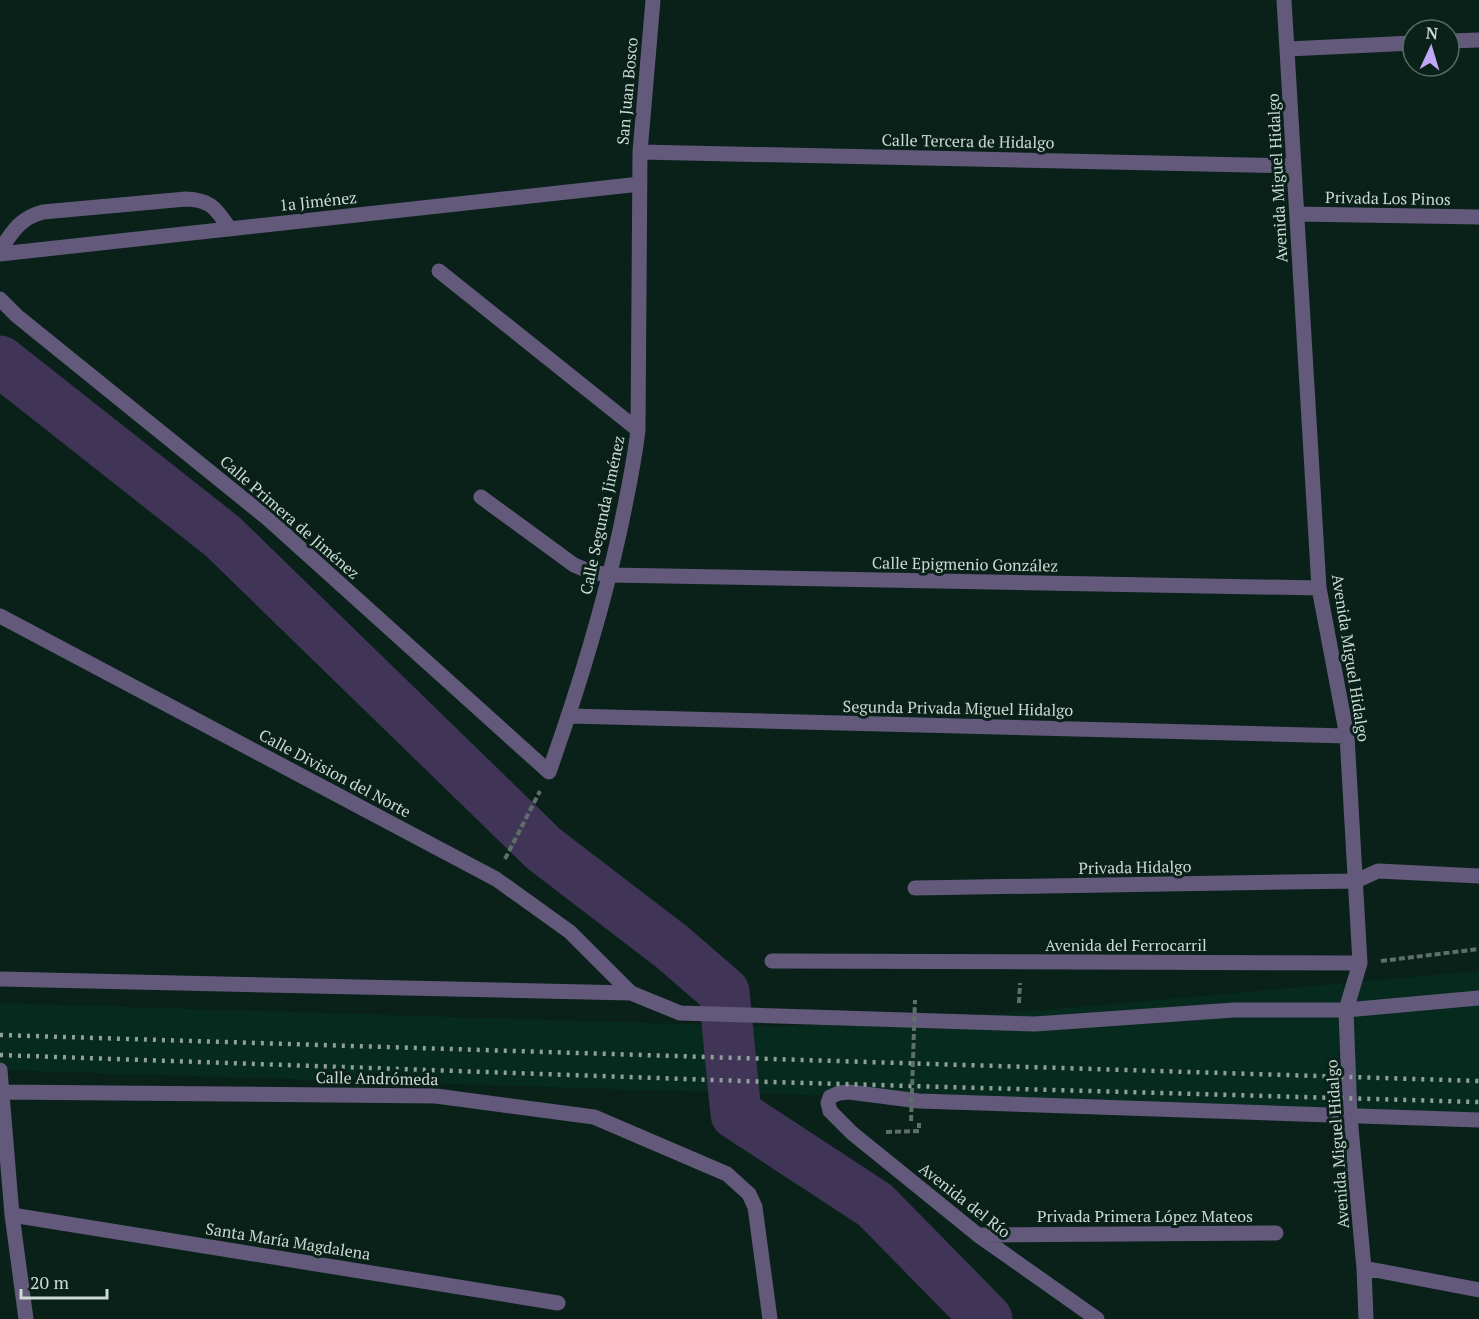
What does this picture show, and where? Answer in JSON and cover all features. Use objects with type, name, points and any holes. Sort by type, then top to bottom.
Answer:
[{"type":"street","name":"San Juan Bosco","points":[[640,184],[640,152],[653,0]]},
{"type":"street","name":"Avenida Miguel Hidalgo","points":[[1284,0],[1320,588],[1347,736],[1360,963],[1346,1010],[1350,1117],[1364,1268],[1366,1319]]},
{"type":"street","points":[[1461,41],[1479,40]]},
{"type":"street","points":[[1288,49],[1401,44]]},
{"type":"street","name":"Calle Tercera de Hidalgo","points":[[640,152],[1294,166]]},
{"type":"street","name":"1a Jiménez","points":[[0,252],[640,184]]},
{"type":"street","name":"Calle Segunda Jiménez","points":[[549,772],[569,716],[610,575],[634,462],[638,430],[640,184]]},
{"type":"street","points":[[0,252],[17,225],[30,216],[43,212],[199,199],[215,207],[230,229]]},
{"type":"street","name":"Privada Los Pinos","points":[[1297,214],[1479,217]]},
{"type":"street","points":[[439,271],[638,430]]},
{"type":"street","name":"Calle Primera de Jiménez","points":[[0,299],[17,316],[267,518],[549,772]]},
{"type":"street","name":"Calle Epigmenio González","points":[[481,497],[574,565],[591,572],[610,575],[1320,588]]},
{"type":"street","name":"Calle Division del Norte","points":[[0,616],[496,879],[570,932],[632,993]]},
{"type":"street","name":"Segunda Privada Miguel Hidalgo","points":[[569,716],[1347,736]]},
{"type":"street","name":"Privada Hidalgo","points":[[915,888],[1356,881],[1378,871],[1479,876]]},
{"type":"street","name":"Avenida del Ferrocarril","points":[[772,961],[1360,963]]},
{"type":"street","points":[[0,979],[632,993],[680,1013],[1035,1024],[1234,1010],[1346,1010],[1479,998]]},
{"type":"street","points":[[0,1070],[12,1215],[26,1319]]},
{"type":"street","name":"Calle Andrómeda","points":[[1,1092],[436,1096],[594,1117],[727,1174],[749,1194],[755,1207],[770,1319]]},
{"type":"street","name":"Avenida del Río","points":[[919,1101],[849,1092],[830,1097],[828,1103],[830,1111],[852,1133],[978,1235],[1096,1319]]},
{"type":"street","points":[[919,1101],[1479,1120]]},
{"type":"street","name":"Santa María Magdalena","points":[[12,1215],[558,1303]]},
{"type":"street","name":"Privada Primera López Mateos","points":[[978,1235],[1276,1233]]},
{"type":"street","points":[[1364,1268],[1479,1290]]},
{"type":"path","points":[[510,850],[541,788]]},
{"type":"path","points":[[1360,963],[1479,949]]},
{"type":"path","points":[[1021,962],[1018,1008],[1035,1024]]},
{"type":"path","points":[[900,1120],[911,1120],[915,1000]]},
{"type":"path","points":[[919,1101],[919,1131]]},
{"type":"path","points":[[880,1128],[919,1131]]},
{"type":"path","points":[[852,1133],[919,1131]]},
{"type":"shaded area","points":[[1479,971],[1479,1116],[0,1070],[0,1003],[778,1027],[1046,1010]]},
{"type":"waterway","points":[[0,361],[222,536],[544,849],[672,947],[724,992],[736,1114],[875,1205],[987,1319]]},
{"type":"railway","points":[[0,1035],[1479,1081]]},
{"type":"railway","points":[[0,1055],[771,1082],[1479,1102]]}]
